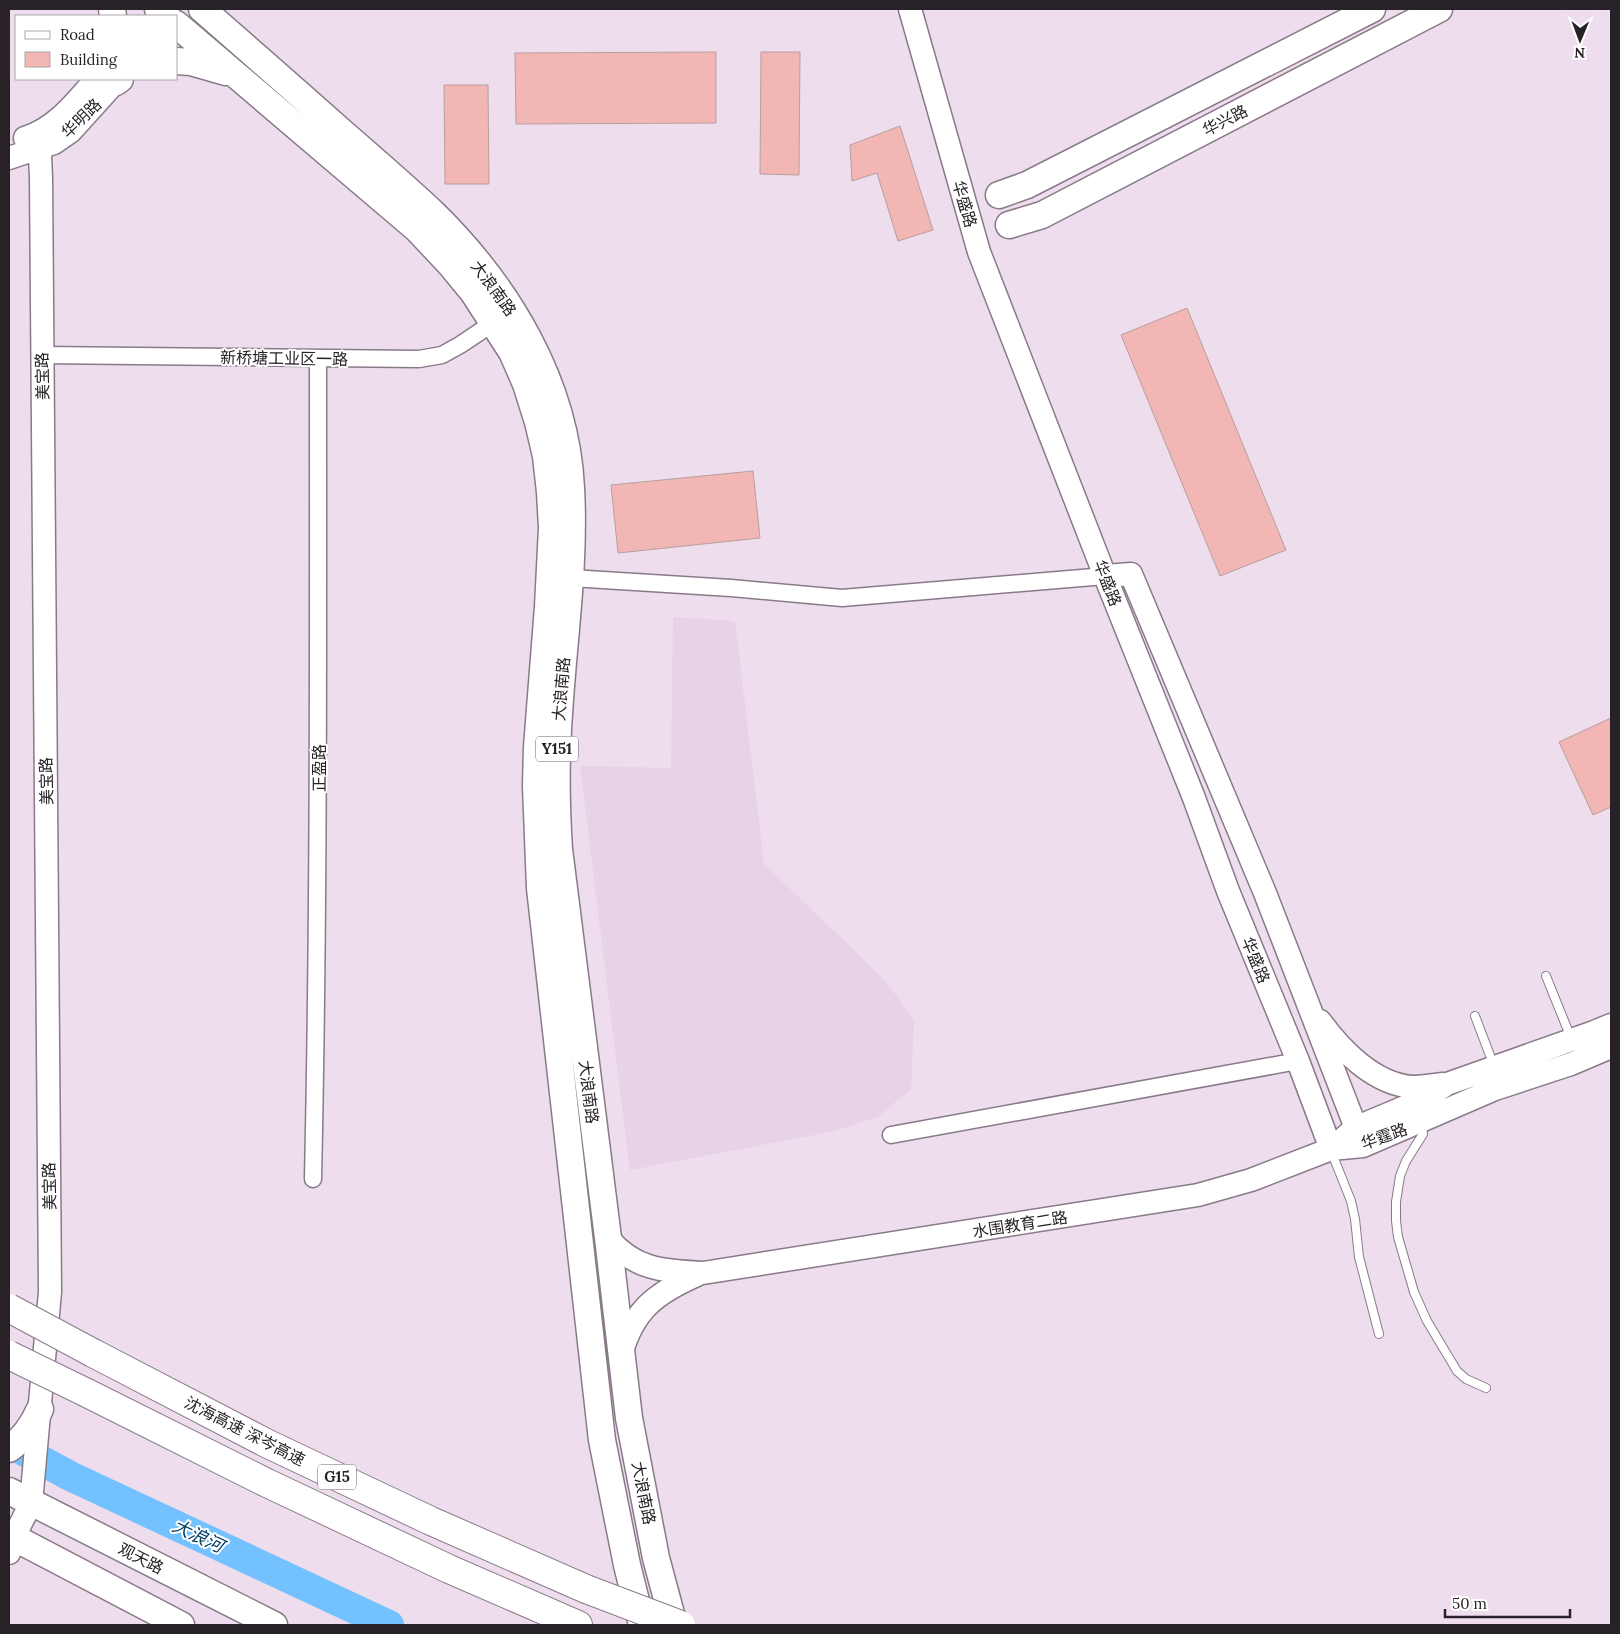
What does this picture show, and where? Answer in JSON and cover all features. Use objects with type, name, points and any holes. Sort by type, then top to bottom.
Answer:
[{"type":"highway","name":"沈海高速 深岑高速","points":[[9,1308],[268,1444],[431,1521],[586,1589],[681,1625]]},
{"type":"highway","name":"G15","points":[[9,1355],[267,1483],[432,1561],[578,1625]]},
{"type":"main road","name":"大浪南路","points":[[202,9],[433,213],[466,249],[502,316],[512,352],[526,384],[536,414],[546,456],[552,528],[537,756],[536,786],[540,888],[602,1440],[627,1565],[642,1625]]},
{"type":"main road","name":"华盛路","points":[[910,9],[979,252],[1105,576],[1191,789],[1228,891],[1298,1061],[1330,1149]]},
{"type":"main road","name":"华兴路","points":[[999,195],[1027,185],[1372,9]]},
{"type":"main road","name":"华兴路","points":[[1009,225],[1042,215],[1439,9]]},
{"type":"main road","name":"大浪南路","points":[[178,26],[417,229],[458,273],[530,341],[546,375],[560,414],[568,452],[571,487],[571,578],[557,754],[559,849],[629,1418],[656,1558],[674,1625]]},
{"type":"main road","points":[[178,61],[207,65],[242,79]]},
{"type":"main road","name":"华明路","points":[[9,143],[40,140],[54,142],[70,132],[112,80]]},
{"type":"main road","name":"华明路","points":[[9,158],[40,140]]},
{"type":"main road","name":"美宝路","points":[[31,1503],[50,1292],[40,140]]},
{"type":"main road","points":[[999,195],[1009,225]]},
{"type":"main road","name":"华盛路","points":[[1105,576],[1131,574],[1261,884],[1359,1137]]},
{"type":"main road","points":[[1308,1004],[1321,1023],[1346,1050],[1371,1072],[1381,1078],[1413,1087],[1447,1084]]},
{"type":"main road","name":"华霆路","points":[[1330,1149],[1359,1137],[1447,1084],[1611,1025]]},
{"type":"main road","name":"华霆路","points":[[1359,1137],[1421,1122],[1495,1089],[1571,1064],[1611,1047]]},
{"type":"main road","name":"水围教育二路","points":[[703,1273],[1198,1195],[1252,1180],[1330,1149]]},
{"type":"main road","points":[[608,1238],[624,1255],[645,1265],[673,1271],[703,1273]]},
{"type":"main road","points":[[621,1355],[634,1321],[655,1297],[671,1286],[703,1273]]},
{"type":"main road","points":[[9,1450],[37,1421]]},
{"type":"main road","points":[[607,1465],[637,1460]]},
{"type":"main road","name":"观天路","points":[[9,1491],[274,1625]]},
{"type":"main road","points":[[31,1503],[10,1542],[171,1621],[180,1578]]},
{"type":"street","name":"新桥塘工业区一路","points":[[42,356],[419,359],[442,355],[502,316]]},
{"type":"street","name":"正盈路","points":[[313,1179],[319,768],[318,358]]},
{"type":"street","points":[[571,578],[732,588],[842,598],[1105,576]]},
{"type":"street","points":[[890,1135],[1298,1061]]},
{"type":"lane","points":[[1546,976],[1571,1040]]},
{"type":"lane","points":[[1475,1016],[1494,1067]]},
{"type":"lane","points":[[1421,1122],[1423,1134],[1406,1161],[1397,1190],[1396,1221],[1398,1237],[1414,1292],[1426,1321],[1457,1370],[1466,1379],[1486,1388]]},
{"type":"lane","points":[[1330,1149],[1351,1201],[1359,1257],[1380,1334]]},
{"type":"shaded area","points":[[673,617],[735,621],[764,864],[885,980],[914,1020],[911,1089],[879,1116],[835,1131],[630,1170],[580,766],[671,768]]},
{"type":"building","points":[[716,52],[716,123],[516,124],[515,53]]},
{"type":"building","points":[[761,52],[800,52],[799,175],[760,174]]},
{"type":"building","points":[[444,85],[488,85],[489,184],[445,184]]},
{"type":"building","points":[[900,126],[933,230],[898,241],[877,173],[852,181],[850,145]]},
{"type":"building","points":[[1187,308],[1286,550],[1220,576],[1121,335]]},
{"type":"building","points":[[753,471],[760,538],[618,553],[611,485]]},
{"type":"building","points":[[1611,718],[1611,807],[1593,815],[1559,742]]},
{"type":"waterway","name":"大浪河","points":[[11,1444],[70,1476],[389,1625]]}]
